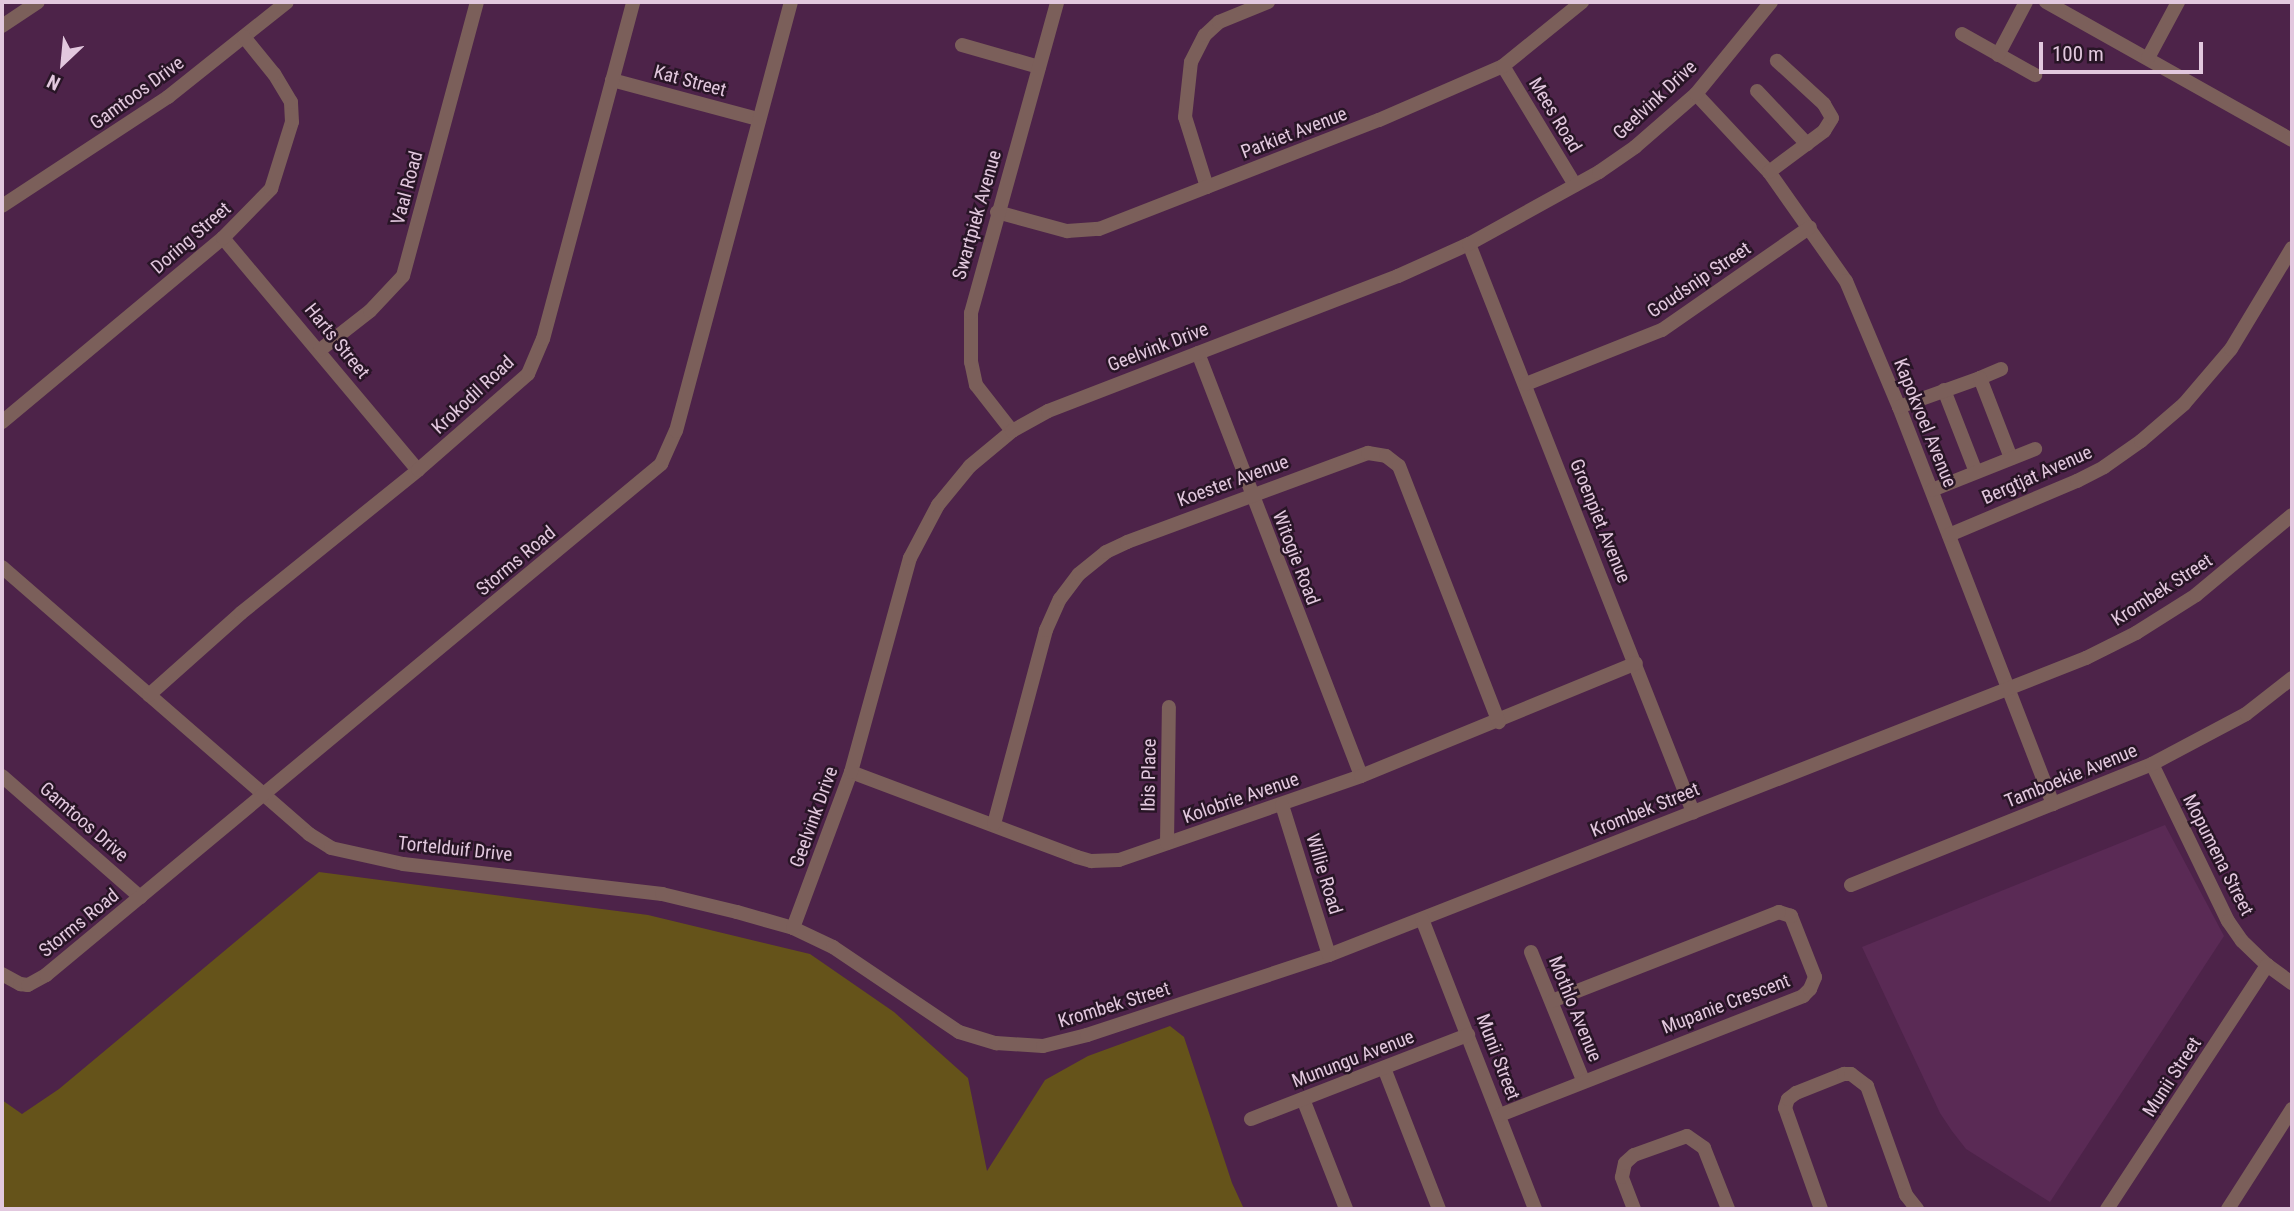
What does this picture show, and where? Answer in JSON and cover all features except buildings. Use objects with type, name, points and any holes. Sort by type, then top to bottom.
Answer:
[{"type":"street","points":[[2,26],[38,2]]},
{"type":"street","name":"Gamtoos Drive","points":[[2,206],[122,129],[287,2]]},
{"type":"street","name":"Vaal Road","points":[[320,350],[370,311],[402,276],[477,2]]},
{"type":"street","name":"Krokodil Road","points":[[149,695],[241,613],[510,393],[534,364],[633,2]]},
{"type":"street","name":"Storms Road","points":[[2,974],[20,985],[28,985],[46,975],[660,464],[676,431],[791,2]]},
{"type":"street","name":"Swartpiek Avenue","points":[[1012,431],[976,385],[971,362],[971,313],[1057,2]]},
{"type":"street","points":[[1207,187],[1185,117],[1191,62],[1205,35],[1219,22],[1268,2]]},
{"type":"street","name":"Parkiet Avenue","points":[[998,212],[1067,231],[1089,232],[1379,120],[1503,66],[1582,2]]},
{"type":"street","name":"Geelvink Drive","points":[[793,928],[851,772],[905,574],[920,536],[957,480],[1012,431],[1069,401],[1386,280],[1469,244],[1575,185],[1636,147],[1696,94],[1771,2]]},
{"type":"street","points":[[1998,55],[2026,2]]},
{"type":"street","points":[[2046,2],[2292,140]]},
{"type":"street","points":[[2148,58],[2178,2]]},
{"type":"street","points":[[1962,34],[2035,75]]},
{"type":"street","name":"Doring Street","points":[[2,422],[223,237],[271,189],[292,122],[291,103],[286,91],[244,37]]},
{"type":"street","points":[[962,45],[1039,67]]},
{"type":"street","points":[[1769,172],[1827,127],[1831,114],[1777,61]]},
{"type":"street","name":"Mees Road","points":[[1503,66],[1575,185]]},
{"type":"street","name":"Kat Street","points":[[612,80],[758,119]]},
{"type":"street","points":[[1757,91],[1807,144]]},
{"type":"street","name":"Kapokvoel Avenue","points":[[1696,94],[1769,172],[1846,281],[1899,407],[2053,804]]},
{"type":"street","name":"Goudsnip Street","points":[[1526,384],[1662,330],[1810,227]]},
{"type":"street","name":"Harts Street","points":[[223,237],[418,470]]},
{"type":"street","name":"Groenpiet Avenue","points":[[1469,244],[1693,812]]},
{"type":"street","name":"Bergtjat Avenue","points":[[1949,535],[2077,481],[2104,467],[2141,441],[2184,404],[2231,349],[2292,248]]},
{"type":"street","name":"Witogie Road","points":[[1198,353],[1361,776]]},
{"type":"street","points":[[1899,407],[2001,369]]},
{"type":"street","points":[[1980,377],[2011,458]]},
{"type":"street","points":[[1944,390],[1976,472]]},
{"type":"street","points":[[1931,490],[2035,449]]},
{"type":"street","name":"Koester Avenue","points":[[994,824],[1046,630],[1069,585],[1106,552],[1368,453],[1386,456],[1395,462],[1499,722]]},
{"type":"street","name":"Krombek Street","points":[[972,1037],[1010,1045],[1043,1045],[1067,1041],[1329,955],[2007,688],[2110,646],[2176,609],[2257,547],[2292,515]]},
{"type":"street","name":"Tortelduif Drive","points":[[2,567],[320,841],[355,855],[662,894],[793,928],[833,947],[927,1013],[972,1037]]},
{"type":"street","name":"Kolobrie Avenue","points":[[851,772],[1091,861],[1119,860],[1361,776],[1499,722],[1636,663]]},
{"type":"street","name":"Tamboekie Avenue","points":[[1851,885],[2152,764],[2246,714],[2292,678]]},
{"type":"street","name":"Ibis Place","points":[[1167,843],[1169,707]]},
{"type":"street","name":"Mopumena Street","points":[[2152,764],[2228,921],[2242,941],[2267,965],[2292,982]]},
{"type":"street","name":"Gamtoos Drive","points":[[2,776],[140,897]]},
{"type":"street","name":"Willie Road","points":[[1282,805],[1329,955]]},
{"type":"street","name":"Mupanie Crescent","points":[[1500,1115],[1583,1080],[1803,996],[1814,984],[1814,969],[1791,916],[1779,912],[1552,1001]]},
{"type":"street","name":"Munii Street","points":[[1422,919],[1535,1209]]},
{"type":"street","name":"Mothlo Avenue","points":[[1531,952],[1583,1080]]},
{"type":"street","name":"Munii Street","points":[[2107,1209],[2267,965]]},
{"type":"street","name":"Munungu Avenue","points":[[1251,1119],[1468,1035]]},
{"type":"street","points":[[1384,1068],[1439,1209]]},
{"type":"street","points":[[1821,1209],[1787,1118],[1786,1104],[1796,1093],[1844,1074],[1852,1074],[1867,1086],[1906,1195],[1917,1209]]},
{"type":"street","points":[[1303,1099],[1346,1209]]},
{"type":"street","points":[[2228,1209],[2292,1109]]},
{"type":"street","points":[[1634,1209],[1622,1172],[1625,1163],[1633,1155],[1682,1136],[1692,1137],[1701,1144],[1728,1209]]},
{"type":"shaded area","points":[[2165,825],[2224,936],[2050,1202],[1966,1149],[1952,1131],[1940,1113],[1862,947]]},
{"type":"shaded area","points":[[319,872],[648,915],[810,954],[894,1012],[968,1078],[987,1171],[1045,1080],[1088,1056],[1170,1026],[1184,1037],[1232,1183],[1244,1209],[2,1209],[2,1100],[22,1114],[59,1089]]}]
